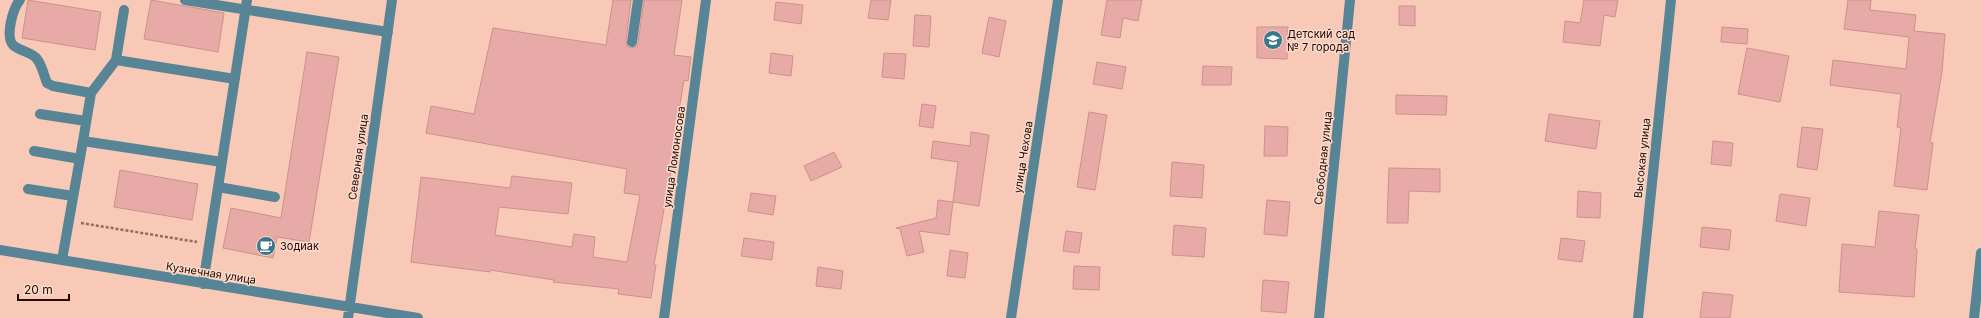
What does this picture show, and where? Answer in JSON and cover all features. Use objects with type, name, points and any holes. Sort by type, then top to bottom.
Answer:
[{"type":"street","points":[[20,0],[14,6],[12,14],[10,38],[13,45],[37,59],[47,83],[53,86],[91,93]]},
{"type":"street","points":[[185,0],[388,32]]},
{"type":"street","points":[[203,284],[247,0]]},
{"type":"street","name":"Северная улица","points":[[348,318],[392,0]]},
{"type":"street","points":[[632,42],[638,0]]},
{"type":"street","name":"улица Ломоносова","points":[[664,318],[706,0]]},
{"type":"street","name":"улица Чехова","points":[[1011,318],[1058,0]]},
{"type":"street","name":"Свободная улица","points":[[1319,318],[1350,0]]},
{"type":"street","name":"Высокая улица","points":[[1638,318],[1671,0]]},
{"type":"street","points":[[62,260],[91,93],[116,60],[124,10]]},
{"type":"street","points":[[116,60],[235,79]]},
{"type":"street","points":[[40,114],[86,121]]},
{"type":"street","points":[[83,141],[222,162]]},
{"type":"street","points":[[34,152],[80,159]]},
{"type":"street","points":[[218,187],[275,197]]},
{"type":"street","points":[[28,189],[73,196]]},
{"type":"street","name":"Кузнечная улица","points":[[0,250],[418,318]]},
{"type":"street","points":[[1974,318],[1981,254]]},
{"type":"path","points":[[69,221],[209,244]]},
{"type":"building","points":[[28,0],[101,12],[95,50],[22,38]]},
{"type":"building","points":[[151,0],[224,13],[218,52],[144,39]]},
{"type":"building","points":[[613,0],[631,0],[626,41],[628,47],[631,48],[637,46],[638,43],[644,0],[682,0],[674,55],[691,57],[688,81],[684,80],[673,147],[675,148],[654,265],[656,265],[651,298],[618,294],[619,289],[553,282],[554,280],[490,270],[490,272],[411,262],[421,177],[510,188],[512,176],[572,183],[568,214],[499,207],[495,235],[572,247],[574,234],[595,237],[593,257],[627,262],[640,195],[624,193],[627,169],[426,133],[431,106],[474,114],[493,28],[606,45]]},
{"type":"building","points":[[871,0],[891,0],[888,20],[868,18]]},
{"type":"building","points":[[1107,0],[1142,0],[1138,21],[1123,18],[1120,38],[1101,35]]},
{"type":"building","points":[[1584,0],[1618,0],[1615,17],[1604,15],[1600,46],[1563,42],[1565,21],[1580,23]]},
{"type":"building","points":[[1848,0],[1871,0],[1870,10],[1916,15],[1914,31],[1945,34],[1942,72],[1930,142],[1933,143],[1927,190],[1894,186],[1901,128],[1897,127],[1901,94],[1830,85],[1833,60],[1906,69],[1909,37],[1844,29]]},
{"type":"building","points":[[776,2],[803,5],[801,24],[774,20]]},
{"type":"building","points":[[1399,6],[1415,6],[1415,26],[1399,25]]},
{"type":"building","points":[[915,15],[931,16],[929,47],[913,46]]},
{"type":"building","points":[[989,17],[1006,21],[999,57],[982,53]]},
{"type":"building","points":[[1257,27],[1288,27],[1287,59],[1257,58]]},
{"type":"building","points":[[1722,27],[1748,29],[1747,44],[1721,42]]},
{"type":"building","points":[[1747,48],[1789,56],[1780,102],[1738,94]]},
{"type":"building","points":[[307,52],[339,57],[309,242],[277,237],[273,258],[223,248],[231,208],[281,218]]},
{"type":"building","points":[[771,53],[793,56],[791,76],[769,73]]},
{"type":"building","points":[[884,53],[906,54],[904,79],[882,77]]},
{"type":"building","points":[[1097,62],[1126,67],[1122,89],[1093,84]]},
{"type":"building","points":[[1203,66],[1232,67],[1231,85],[1202,85]]},
{"type":"building","points":[[1396,95],[1447,96],[1446,115],[1396,114]]},
{"type":"building","points":[[922,104],[936,106],[933,128],[919,126]]},
{"type":"building","points":[[1089,112],[1107,115],[1095,190],[1077,187]]},
{"type":"building","points":[[1549,114],[1600,121],[1596,149],[1545,141]]},
{"type":"building","points":[[1265,126],[1288,127],[1287,156],[1264,156]]},
{"type":"building","points":[[1802,127],[1823,129],[1817,170],[1797,167]]},
{"type":"building","points":[[971,132],[989,135],[979,206],[953,202],[958,162],[931,158],[933,141],[970,146]]},
{"type":"building","points":[[1713,141],[1733,143],[1731,166],[1711,164]]},
{"type":"building","points":[[834,152],[842,167],[811,181],[804,166]]},
{"type":"building","points":[[1172,162],[1204,165],[1202,198],[1170,196]]},
{"type":"building","points":[[1389,168],[1440,169],[1440,192],[1409,191],[1408,223],[1387,223]]},
{"type":"building","points":[[120,170],[198,184],[192,220],[114,207]]},
{"type":"building","points":[[1578,191],[1601,193],[1600,218],[1577,217]]},
{"type":"building","points":[[751,193],[776,196],[773,215],[748,211]]},
{"type":"building","points":[[1780,194],[1810,198],[1806,226],[1776,221]]},
{"type":"building","points":[[938,200],[953,202],[949,235],[919,231],[924,252],[907,256],[900,229],[896,228],[936,218]]},
{"type":"building","points":[[1267,200],[1290,202],[1287,236],[1264,234]]},
{"type":"building","points":[[1879,211],[1919,215],[1915,249],[1917,249],[1914,297],[1839,292],[1842,244],[1875,247]]},
{"type":"building","points":[[1174,225],[1206,228],[1204,257],[1172,255]]},
{"type":"building","points":[[1702,227],[1731,230],[1729,250],[1700,247]]},
{"type":"building","points":[[1066,231],[1082,233],[1079,253],[1063,251]]},
{"type":"building","points":[[744,238],[774,242],[772,260],[741,256]]},
{"type":"building","points":[[1561,238],[1585,241],[1582,262],[1558,259]]},
{"type":"building","points":[[950,250],[968,253],[965,278],[947,276]]},
{"type":"building","points":[[1074,266],[1100,267],[1099,290],[1073,289]]},
{"type":"building","points":[[818,267],[843,271],[841,289],[816,286]]},
{"type":"building","points":[[1263,280],[1289,282],[1286,313],[1261,311]]},
{"type":"building","points":[[1703,292],[1733,295],[1730,318],[1700,318]]},
{"type":"place","name":"Детский сад № 7 города","points":[[1273,40]]},
{"type":"place","name":"Зодиак","points":[[266,246]]}]
